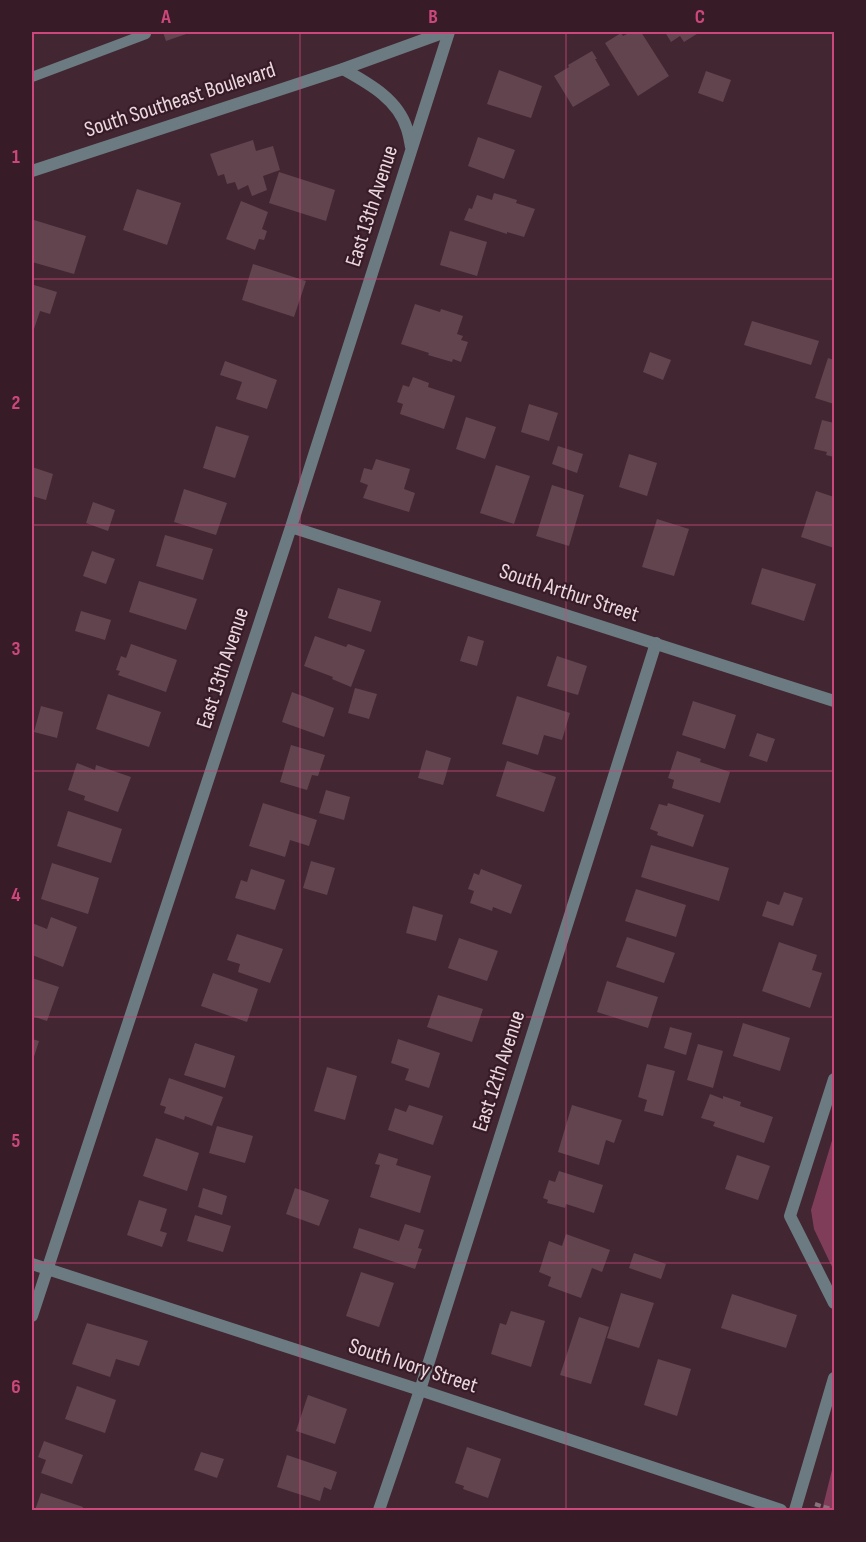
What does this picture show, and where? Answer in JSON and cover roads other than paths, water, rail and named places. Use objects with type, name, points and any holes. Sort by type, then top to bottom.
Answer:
[{"type":"street","name":"South Southeast Boulevard","points":[[32,171],[343,69],[447,32]]},
{"type":"street","name":"East 13th Avenue","points":[[32,1316],[291,528],[447,32]]},
{"type":"street","points":[[343,69],[374,86],[394,106],[407,127],[411,150]]},
{"type":"street","name":"South Arthur Street","points":[[291,528],[834,701]]},
{"type":"street","name":"East 12th Avenue","points":[[379,1510],[420,1390],[656,643]]},
{"type":"street","points":[[834,1079],[790,1216],[834,1303]]},
{"type":"street","name":"South Ivory Street","points":[[32,1264],[781,1510]]},
{"type":"street","points":[[795,1510],[834,1378]]},
{"type":"lane","points":[[32,76],[146,34]]}]
